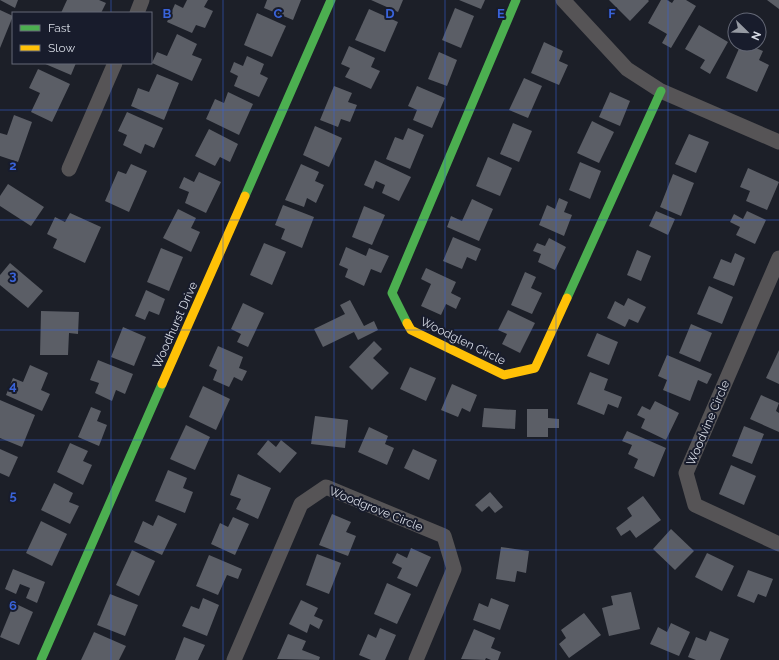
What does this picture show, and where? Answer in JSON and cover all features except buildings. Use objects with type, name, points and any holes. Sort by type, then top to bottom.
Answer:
[{"type":"street","points":[[136,12],[142,0]]},
{"type":"street","name":"Woodhurst Drive","points":[[41,660],[331,0]]},
{"type":"street","name":"Woodglen Circle","points":[[516,0],[392,293],[410,330],[504,375],[535,368],[661,91]]},
{"type":"street","points":[[563,0],[627,69],[661,91],[779,142]]},
{"type":"street","points":[[69,169],[115,64]]},
{"type":"street","name":"Woodvine Circle","points":[[779,258],[686,473],[695,505],[779,544]]},
{"type":"street","name":"Woodgrove Circle","points":[[234,660],[301,504],[326,487],[444,536],[454,569],[416,660]]},
{"type":"traffic: fast","points":[[245,196],[331,0]]},
{"type":"traffic: fast","points":[[407,323],[392,293],[516,0]]},
{"type":"traffic: fast","points":[[567,298],[661,91]]},
{"type":"traffic: fast","points":[[41,660],[162,384]]},
{"type":"traffic: slow","points":[[162,384],[245,196]]},
{"type":"traffic: slow","points":[[407,323],[411,330],[504,375],[535,368],[567,298]]}]
